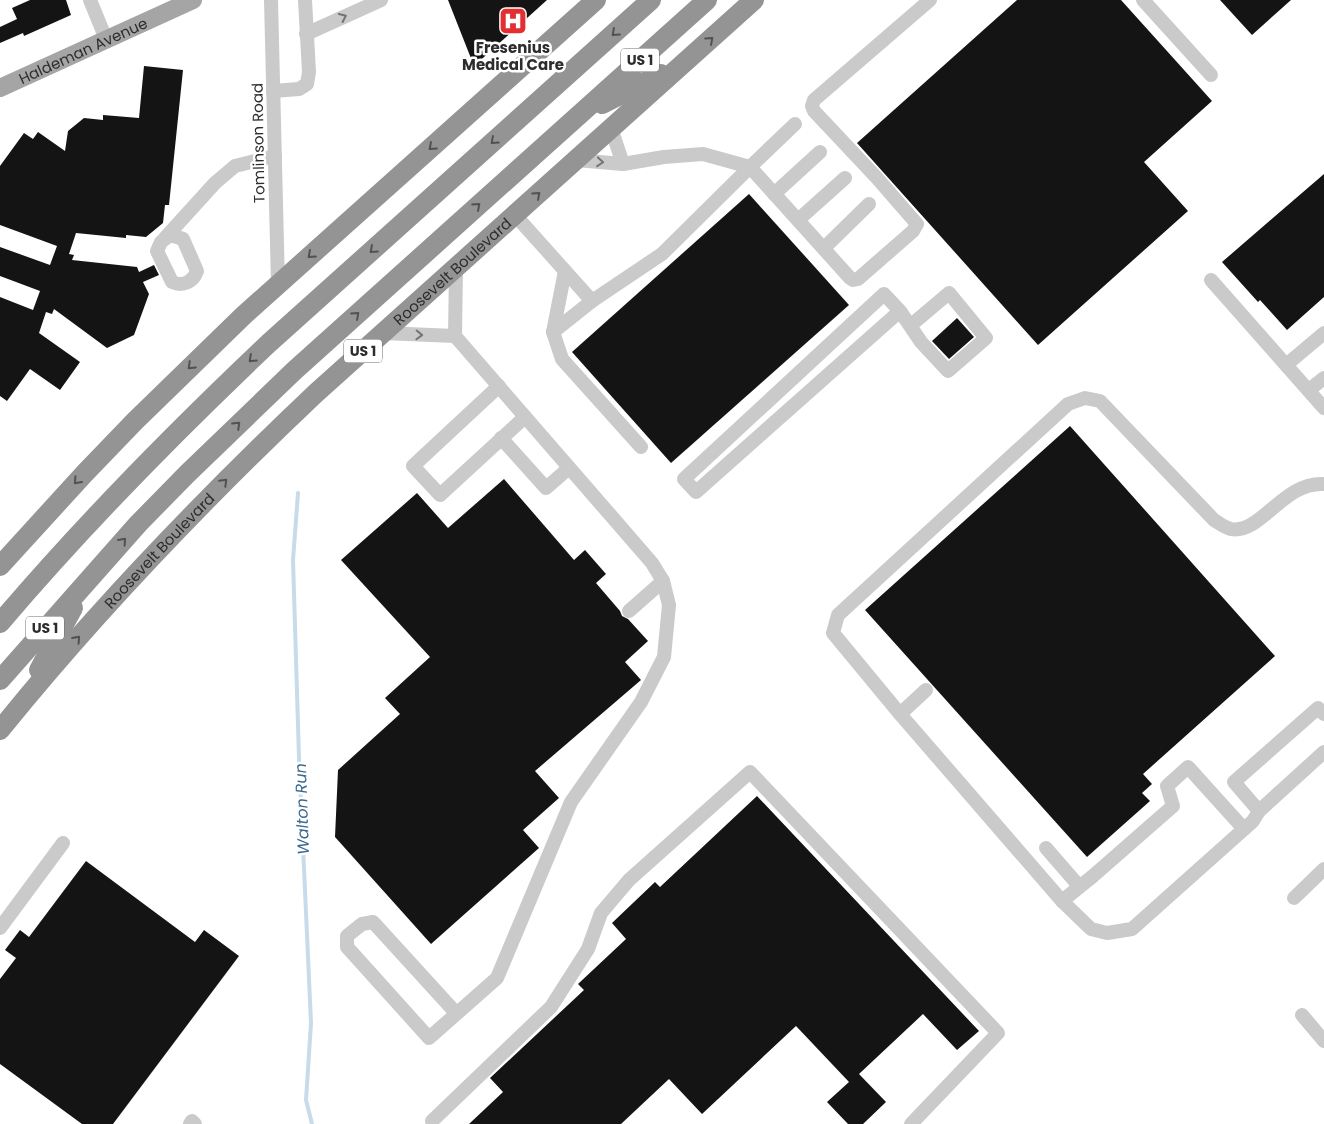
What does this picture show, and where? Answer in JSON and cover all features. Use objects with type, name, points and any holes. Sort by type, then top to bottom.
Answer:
[{"type":"highway","points":[[0,566],[134,421],[195,362],[278,285],[596,0]]},
{"type":"highway","name":"US 1","points":[[0,622],[62,552],[161,447],[269,342],[651,0]]},
{"type":"highway","name":"Roosevelt Boulevard","points":[[0,680],[90,577],[187,474],[295,370],[707,0]]},
{"type":"highway","name":"Roosevelt Boulevard","points":[[0,730],[114,598],[210,496],[316,393],[754,0]]},
{"type":"highway","points":[[574,119],[689,59]]},
{"type":"highway","points":[[0,601],[62,552]]},
{"type":"highway","points":[[20,705],[90,577]]},
{"type":"main road","name":"Haldeman Avenue","points":[[0,88],[192,0]]},
{"type":"street","points":[[90,0],[106,39]]},
{"type":"street","name":"Tomlinson Road","points":[[271,0],[278,285]]},
{"type":"street","points":[[273,91],[299,89],[307,84],[309,72],[305,0]]},
{"type":"street","points":[[306,34],[381,0]]},
{"type":"street","points":[[576,160],[624,164],[664,157],[703,154],[750,167],[850,278],[858,280],[913,231],[917,224],[814,111],[812,106],[814,100],[917,6],[930,0]]},
{"type":"street","points":[[1143,0],[1211,74]]},
{"type":"street","points":[[553,332],[592,301],[662,254],[796,124]]},
{"type":"street","points":[[611,128],[624,164]]},
{"type":"street","points":[[774,194],[820,152]]},
{"type":"street","points":[[165,238],[215,183],[235,166],[275,156]]},
{"type":"street","points":[[798,220],[844,178]]},
{"type":"street","points":[[824,248],[870,204]]},
{"type":"street","points":[[515,215],[592,301]]},
{"type":"street","points":[[456,267],[455,336],[652,563],[663,581],[669,605],[664,657],[641,702],[571,802],[496,978],[429,1038],[348,947],[347,936],[362,924],[373,922],[456,1013]]},
{"type":"street","points":[[565,271],[553,332],[562,359],[641,447]]},
{"type":"street","points":[[1211,280],[1324,408]]},
{"type":"street","points":[[900,311],[696,492],[684,479],[884,294],[900,311],[910,326],[921,342],[948,371],[986,338],[949,293],[910,326]]},
{"type":"street","points":[[383,333],[455,336]]},
{"type":"street","points":[[1286,365],[1323,335]]},
{"type":"street","points":[[1309,390],[1324,378]]},
{"type":"street","points":[[498,386],[413,466],[440,495],[525,417]]},
{"type":"street","points":[[1324,484],[1314,483],[1290,493],[1248,528],[1231,529],[1214,520],[1100,401],[1085,398],[1068,404],[838,615],[833,633],[900,714],[1062,901],[1091,929],[1107,933],[1132,929],[1253,822],[1259,811],[1324,752]]},
{"type":"street","points":[[502,438],[546,488],[569,468]]},
{"type":"street","points":[[629,611],[663,581]]},
{"type":"street","points":[[900,714],[926,690]]},
{"type":"street","points":[[1259,811],[1234,782],[1318,708],[1324,714]]},
{"type":"street","points":[[1062,901],[1173,806],[1167,786],[1188,767],[1244,830]]},
{"type":"street","points":[[431,1123],[551,1007],[588,950],[601,913],[629,880],[750,772],[998,1033],[911,1124]]},
{"type":"street","points":[[0,928],[63,843]]},
{"type":"street","points":[[1046,848],[1079,886]]},
{"type":"street","points":[[1294,898],[1324,869]]},
{"type":"street","points":[[1302,1015],[1324,1041]]},
{"type":"street","points":[[190,1124],[192,1122],[195,1124]]},
{"type":"building","points":[[30,0],[66,0],[71,15],[24,36],[23,33],[0,43],[0,27],[17,19],[12,8]]},
{"type":"building","points":[[448,0],[547,0],[474,66]]},
{"type":"building","points":[[1017,0],[1121,0],[1212,101],[1144,162],[1188,211],[1038,345],[857,143]]},
{"type":"building","points":[[1220,0],[1291,0],[1252,35]]},
{"type":"building","points":[[144,66],[183,70],[169,205],[165,205],[163,223],[146,237],[126,235],[126,238],[76,233],[69,254],[74,255],[72,260],[137,267],[139,272],[154,265],[159,275],[143,282],[149,294],[134,335],[107,348],[54,309],[52,314],[46,312],[39,333],[80,362],[60,390],[30,369],[7,401],[0,396],[0,297],[33,310],[40,291],[0,276],[0,247],[50,265],[57,246],[0,225],[0,166],[24,133],[33,139],[38,132],[65,151],[68,131],[84,118],[103,120],[103,115],[139,118]]},
{"type":"building","points":[[1324,174],[1324,297],[1287,330],[1260,300],[1258,302],[1222,262]]},
{"type":"building","points":[[749,194],[849,305],[671,463],[572,352]]},
{"type":"building","points":[[957,318],[974,337],[949,359],[932,341]]},
{"type":"building","points":[[1070,426],[1275,656],[1143,774],[1152,784],[1142,793],[1150,801],[1087,857],[865,610]]},
{"type":"building","points":[[504,479],[574,560],[585,550],[606,574],[596,583],[620,611],[622,616],[628,619],[648,641],[625,662],[641,680],[535,771],[559,798],[523,830],[539,848],[431,944],[335,837],[338,770],[400,714],[385,698],[430,657],[341,560],[417,493],[448,528]]},
{"type":"building","points":[[757,796],[979,1031],[957,1050],[923,1014],[859,1074],[886,1102],[863,1124],[848,1124],[827,1102],[849,1082],[796,1026],[702,1114],[669,1079],[621,1124],[469,1124],[503,1092],[490,1078],[584,990],[578,984],[626,939],[612,923],[655,882],[660,887]]},
{"type":"building","points":[[86,861],[195,942],[204,930],[239,956],[113,1124],[82,1124],[0,1064],[0,979],[16,958],[5,950],[20,930],[29,937]]},
{"type":"waterway","name":"Walton Run","points":[[298,493],[293,560],[299,758],[311,1023],[306,1100],[312,1124]]},
{"type":"place","name":"Fresenius Medical Care","points":[[513,21]]}]
